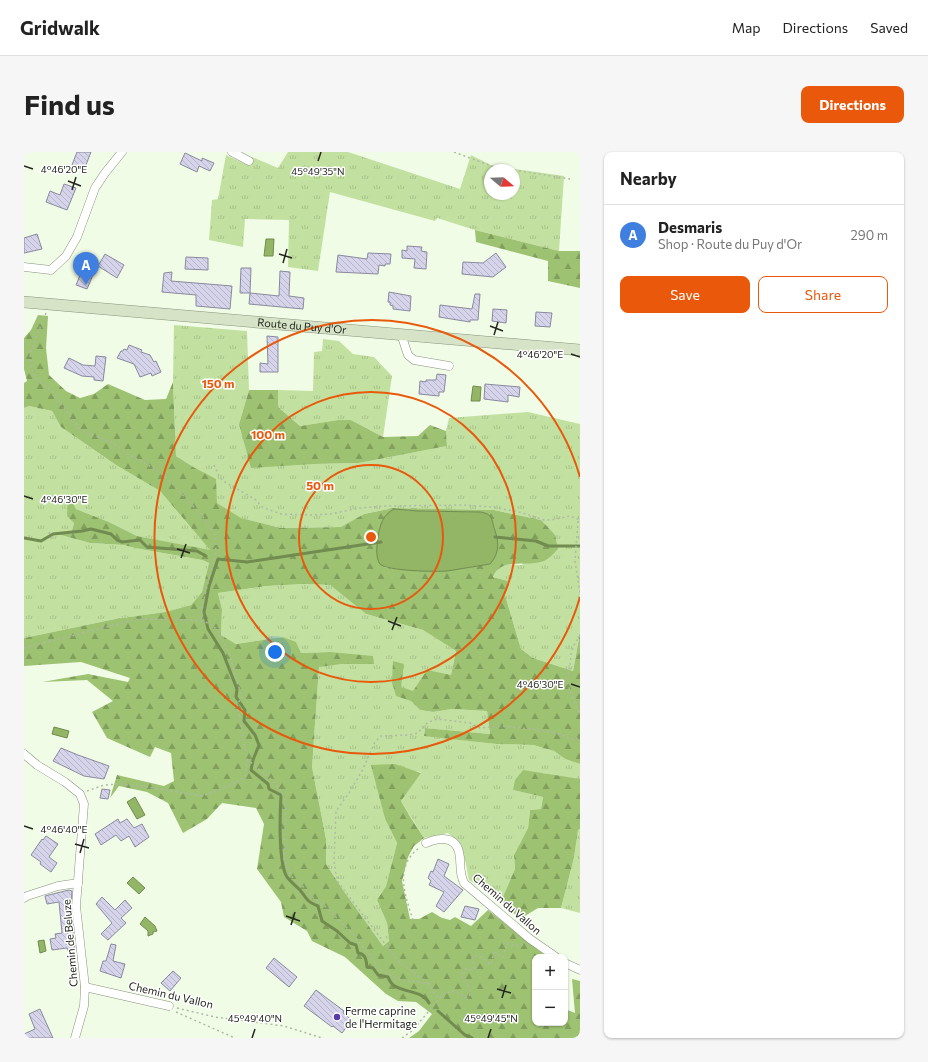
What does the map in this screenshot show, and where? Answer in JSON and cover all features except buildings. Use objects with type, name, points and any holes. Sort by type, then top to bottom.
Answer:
[{"type":"main road","name":"Route du Puy d'Or","points":[[24,302],[580,350]]},
{"type":"street","points":[[24,267],[51,270],[66,256],[77,237],[95,188],[122,152]]},
{"type":"street","points":[[232,152],[249,161]]},
{"type":"street","points":[[401,334],[408,355],[414,360],[449,366]]},
{"type":"street","points":[[24,754],[37,765],[65,782],[80,794]]},
{"type":"street","name":"Chemin de Beluze","points":[[75,1038],[84,1006],[86,987],[76,906],[84,804],[80,794]]},
{"type":"street","name":"Chemin du Vallon","points":[[426,843],[437,839],[446,839],[454,843],[459,852],[460,875],[464,883],[532,940],[552,954]]},
{"type":"street","points":[[24,898],[26,896],[58,886],[78,883]]},
{"type":"street","points":[[568,964],[580,970]]},
{"type":"street","name":"Chemin du Vallon","points":[[86,987],[169,1006]]},
{"type":"path","points":[[454,152],[484,164]]},
{"type":"path","points":[[520,171],[570,179]]},
{"type":"path","points":[[48,304],[46,316],[30,354],[32,370],[38,381],[52,391],[79,428],[113,443],[167,478],[203,517],[215,536],[215,556],[200,620]]},
{"type":"path","points":[[214,465],[220,478],[225,482],[256,500],[262,507],[281,514],[324,514],[360,508],[387,506],[463,505],[493,507],[523,513],[544,520],[570,516],[579,520],[575,561],[580,593]]},
{"type":"path","points":[[49,532],[52,539]]},
{"type":"path","points":[[24,648],[138,619],[200,620],[211,625],[218,633],[228,652],[242,698],[237,704],[247,759],[245,776],[240,781],[202,796],[120,784],[104,785],[80,794]]},
{"type":"path","points":[[580,635],[571,654],[568,683],[580,715]]},
{"type":"path","points":[[438,999],[429,984],[398,961],[338,882],[334,861],[336,851],[334,837],[336,811],[349,794],[362,771],[375,742],[381,736],[409,735],[418,732],[428,722],[438,719],[470,723],[480,728],[501,726],[538,730],[560,734],[574,740],[580,736]]},
{"type":"path","points":[[247,759],[273,781],[282,792],[286,807],[284,859],[293,879],[299,882],[315,900],[326,908],[352,933],[381,970],[398,979],[429,984]]},
{"type":"path","points":[[412,920],[406,900],[403,877],[406,864],[413,853],[426,843]]},
{"type":"path","points":[[402,1038],[413,1030],[443,994],[454,991],[467,998],[469,997],[470,989],[461,976],[465,968],[472,970],[474,969],[472,957],[476,956],[485,959],[489,964],[491,964],[494,953],[495,952],[502,956],[507,943],[516,946],[532,940]]},
{"type":"path","points":[[169,1006],[176,1012],[236,1038]]},
{"type":"path","name":"Chemin du Vallon","points":[[169,1006],[215,1017],[284,1026],[322,1038]]},
{"type":"green space","points":[[288,152],[348,152],[460,189],[471,155],[489,164],[484,164],[484,200],[520,200],[520,170],[564,176],[559,251],[475,230],[437,218],[435,221],[330,192],[318,271],[288,267],[289,220],[245,219],[243,247],[209,240],[212,200],[218,199],[226,155],[247,165],[252,157],[278,168]]},
{"type":"green space","points":[[475,230],[559,251],[580,251],[580,288],[548,281],[548,261],[476,242]]},
{"type":"green space","points":[[38,315],[48,316],[46,348],[49,375],[66,391],[80,398],[94,394],[108,384],[145,400],[166,399],[173,382],[176,456],[216,479],[217,503],[241,518],[281,528],[341,527],[364,514],[393,508],[494,510],[541,520],[555,535],[558,549],[548,559],[537,563],[508,565],[497,571],[493,577],[508,581],[505,595],[521,649],[533,658],[573,671],[580,633],[580,764],[565,759],[554,751],[533,745],[496,744],[424,736],[425,728],[490,734],[487,711],[452,709],[433,712],[420,710],[411,701],[396,696],[392,682],[393,661],[404,664],[401,687],[413,691],[427,670],[451,675],[456,651],[423,630],[366,614],[330,585],[304,584],[267,586],[218,593],[222,609],[221,635],[236,644],[283,637],[296,642],[301,653],[330,652],[373,656],[374,664],[342,664],[319,667],[312,767],[326,839],[326,864],[383,946],[389,941],[387,923],[377,900],[386,886],[397,843],[385,819],[371,765],[395,764],[421,773],[401,801],[424,838],[414,846],[408,857],[402,881],[410,919],[419,919],[432,912],[442,918],[450,920],[455,917],[471,926],[488,910],[543,954],[532,954],[532,1026],[568,1026],[568,1010],[575,1013],[572,979],[580,981],[580,1038],[409,1038],[419,1031],[432,1014],[416,1002],[398,1001],[386,994],[345,957],[312,941],[307,931],[284,917],[281,902],[257,869],[264,824],[256,808],[222,803],[207,819],[183,833],[168,803],[147,792],[119,786],[110,798],[117,775],[164,786],[174,781],[171,753],[155,747],[150,757],[107,738],[92,712],[113,701],[87,680],[42,682],[88,674],[128,682],[130,678],[81,662],[24,666],[24,638],[115,619],[165,612],[191,605],[202,592],[209,563],[202,560],[124,545],[90,543],[54,533],[71,534],[74,523],[67,516],[68,493],[76,509],[109,522],[137,536],[210,550],[160,491],[116,465],[61,427],[52,411],[29,406],[24,408],[24,383],[27,381],[24,369],[24,338],[31,330]],"holes":[[[394,509],[480,512],[490,564],[445,571],[394,569],[384,567]]]},
{"type":"green space","points":[[174,325],[247,331],[249,390],[239,424],[314,464],[359,463],[447,446],[446,431],[449,418],[528,412],[580,424],[580,633],[573,671],[533,658],[521,649],[505,595],[508,581],[493,577],[499,569],[505,565],[522,565],[541,520],[494,510],[393,508],[364,514],[342,527],[281,528],[240,518],[217,503],[195,468],[176,456],[173,382]]},
{"type":"green space","points":[[323,339],[339,341],[353,354],[374,357],[392,376],[383,437],[351,420],[338,420],[300,426],[278,407],[278,390],[313,391],[314,352],[322,351]]},
{"type":"green space","points":[[249,390],[278,390],[278,407],[300,426],[338,420],[351,420],[383,437],[418,436],[430,425],[446,431],[447,446],[359,463],[251,468],[239,424]]},
{"type":"green space","points":[[29,406],[52,411],[61,427],[116,465],[160,491],[211,551],[137,536],[109,522],[76,509],[69,494],[74,523],[71,534],[56,533],[90,543],[124,545],[202,560],[209,563],[202,592],[191,605],[165,612],[115,619],[24,638],[24,408]]},
{"type":"green space","points":[[304,584],[330,585],[366,614],[423,630],[456,651],[451,675],[413,692],[401,688],[392,682],[420,710],[433,712],[452,709],[487,711],[490,734],[425,728],[424,735],[496,744],[533,745],[554,751],[565,759],[580,764],[580,779],[560,777],[543,773],[513,790],[543,797],[541,809],[530,810],[528,828],[514,855],[515,869],[501,901],[469,880],[463,854],[454,838],[448,833],[424,838],[401,801],[421,772],[372,765],[385,819],[397,843],[386,886],[377,900],[387,923],[389,941],[383,946],[326,864],[326,839],[312,767],[319,666],[342,664],[330,652],[301,653],[283,637],[236,644],[221,635],[222,609],[218,593],[267,586]]},
{"type":"green space","points":[[523,770],[580,779],[580,829],[578,830],[574,858],[561,908],[538,908],[520,919],[501,901],[515,869],[514,855],[528,828],[530,810],[541,809],[543,797],[513,790],[515,780]]},
{"type":"green space","points":[[580,829],[580,913],[561,908],[574,858],[578,830]]},
{"type":"shaded area","points":[[266,239],[274,239],[273,256],[264,256]]},
{"type":"shaded area","points":[[473,386],[481,387],[480,401],[471,401]]},
{"type":"shaded area","points":[[394,509],[481,512],[487,514],[491,518],[498,542],[496,556],[490,564],[447,571],[412,570],[384,566],[380,564],[377,558],[378,537],[383,520],[390,511]]},
{"type":"shaded area","points":[[54,727],[69,731],[67,738],[52,734]]},
{"type":"shaded area","points":[[135,797],[145,815],[137,819],[127,802]]},
{"type":"shaded area","points":[[133,877],[145,888],[139,894],[127,883]]},
{"type":"shaded area","points":[[145,917],[155,926],[157,931],[148,936],[148,931],[140,924]]},
{"type":"shaded area","points":[[44,940],[46,951],[40,953],[38,941]]},
{"type":"waterway","points":[[24,538],[41,541],[53,534],[91,529],[111,534],[117,540],[122,542],[140,540],[147,547],[197,551],[206,556]]},
{"type":"waterway","points":[[495,537],[536,541],[548,546],[580,546]]},
{"type":"waterway","points":[[381,542],[247,562],[218,559],[209,586],[204,612],[208,629],[223,653],[237,689],[236,697],[245,710],[244,721],[255,735],[259,745],[251,770],[268,784],[269,789],[281,795],[281,849],[282,861],[287,877],[311,903],[318,906],[322,921],[337,931],[350,943],[356,945],[358,953],[363,955],[365,958],[367,967],[373,968],[378,975],[388,977],[392,984],[397,988],[422,996],[429,1003]]},
{"type":"waterway","points":[[438,1011],[465,1035],[472,1038]]},
{"type":"place","name":"Desmaris","points":[[86,285]]},
{"type":"place","name":"Ferme caprine de l'Hermitage","points":[[337,1017]]}]
